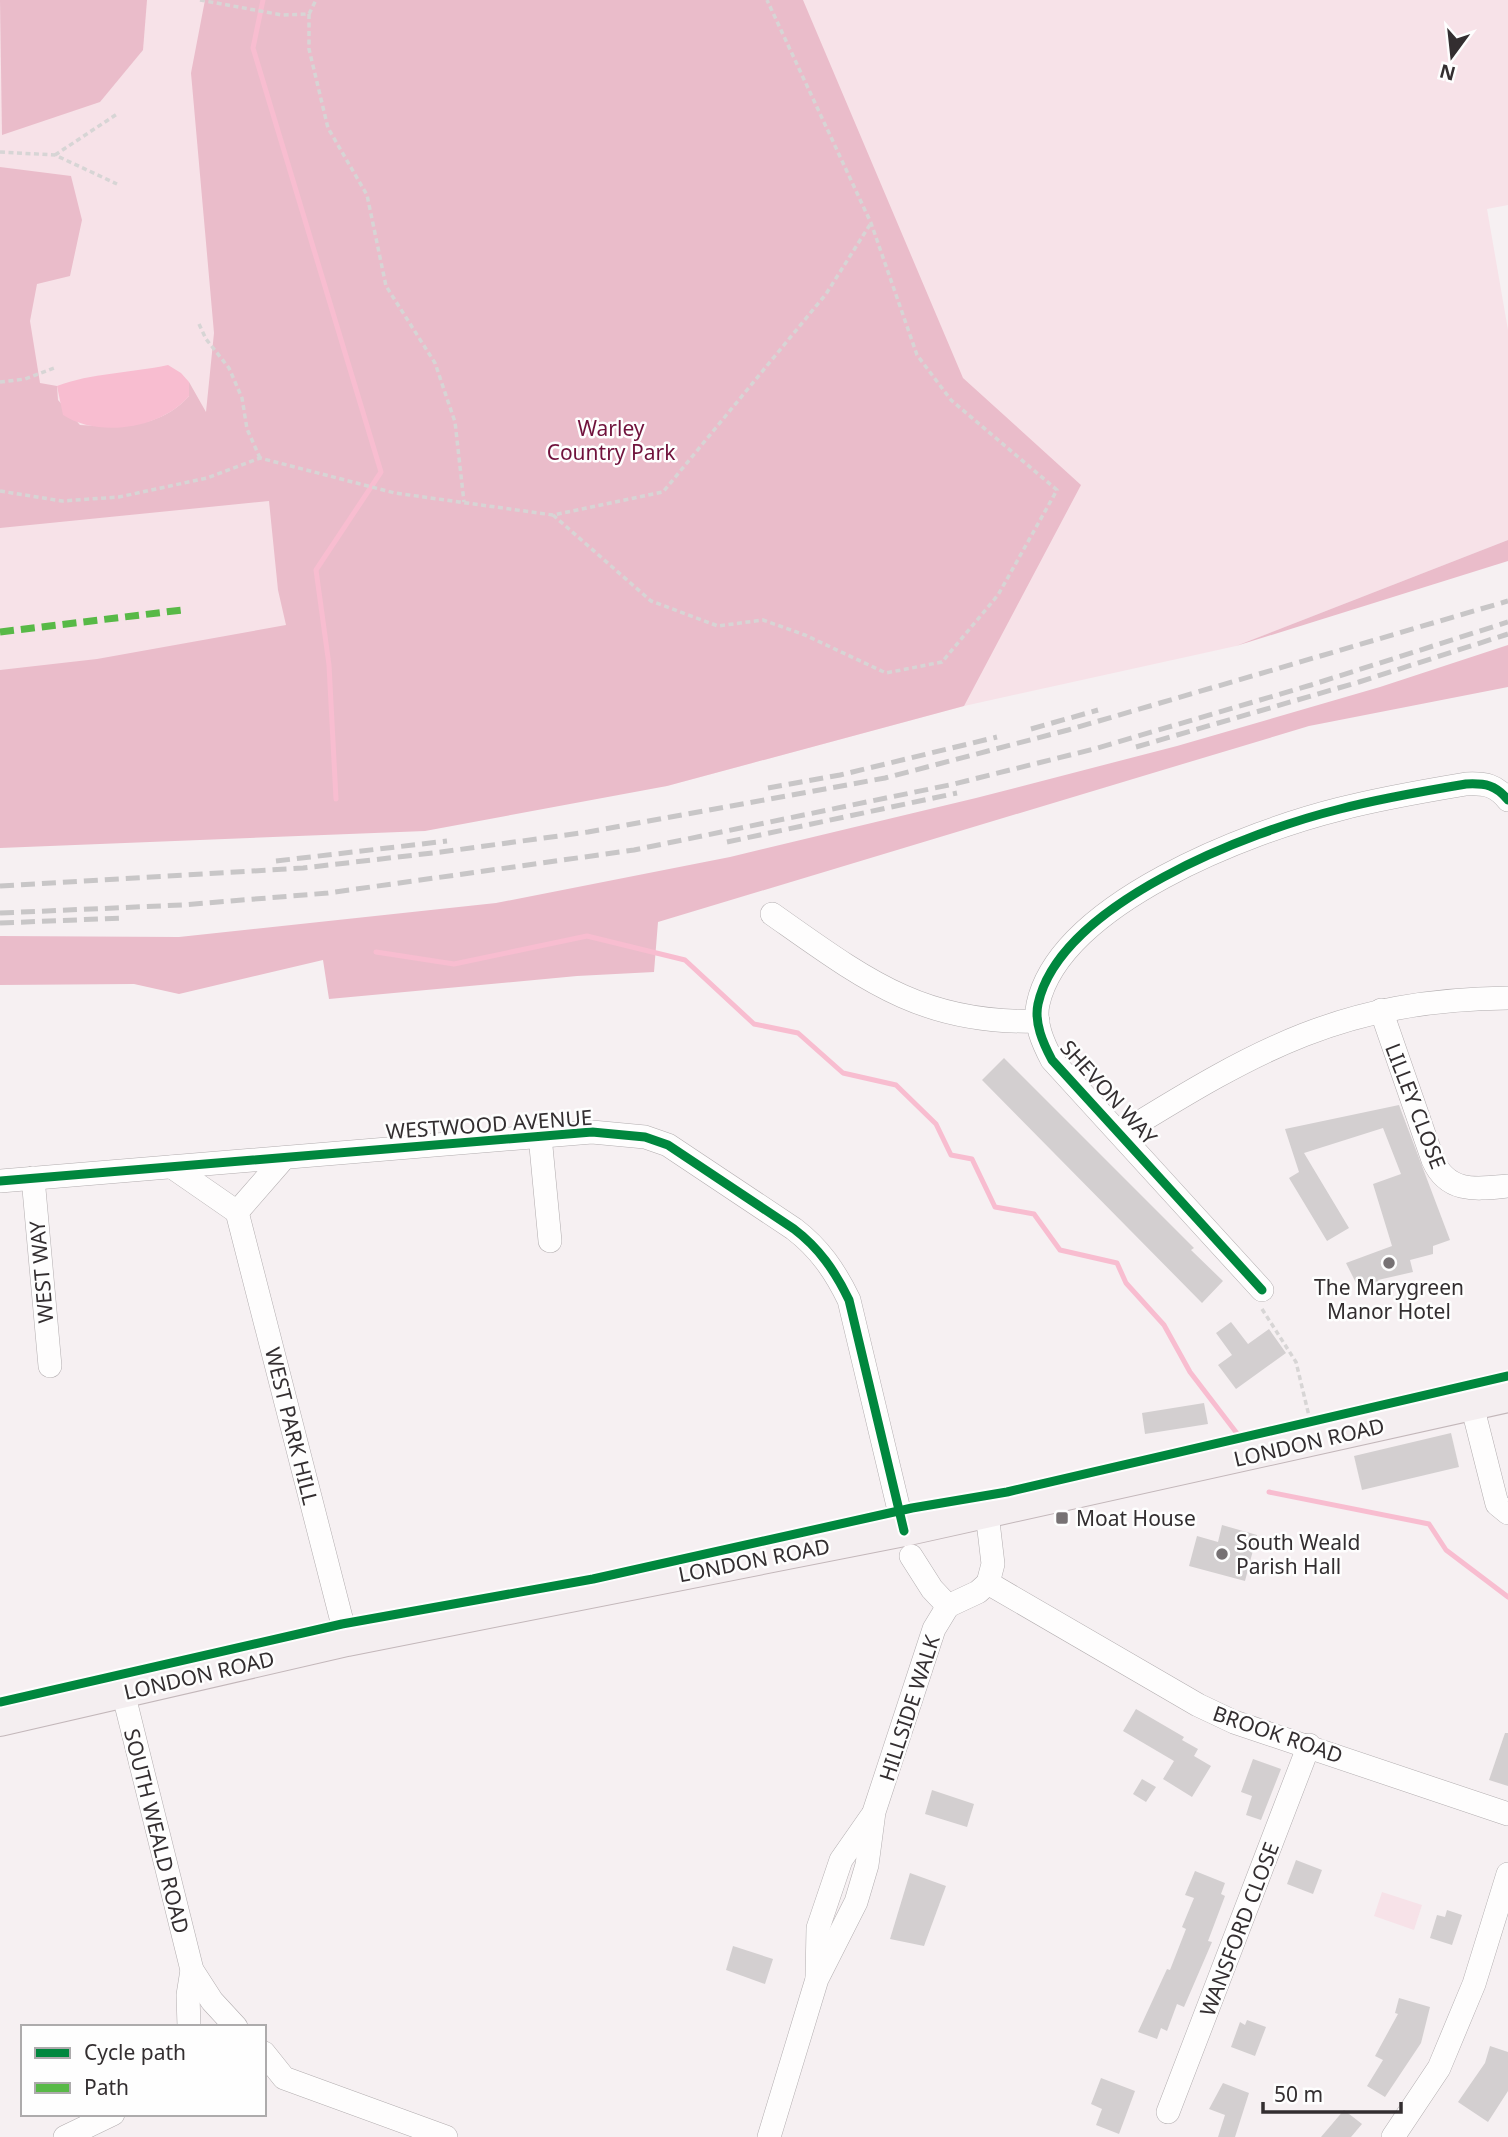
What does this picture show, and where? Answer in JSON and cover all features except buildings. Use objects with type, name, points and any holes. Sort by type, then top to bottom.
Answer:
[{"type":"main road","name":"LONDON ROAD","points":[[0,1721],[347,1641],[907,1544],[987,1513],[1508,1397]]},
{"type":"street","name":"SHEVON WAY","points":[[1262,1290],[1122,1133],[1052,1060],[1042,1041],[1038,1021],[1038,1006],[1045,983],[1057,961],[1089,925],[1131,897],[1219,852],[1285,826],[1395,796],[1482,783],[1497,788],[1508,800]]},
{"type":"street","points":[[772,914],[861,976],[926,1007],[990,1021],[1038,1021]]},
{"type":"street","points":[[1122,1133],[1221,1072],[1274,1045],[1328,1024],[1381,1010],[1462,999],[1508,998]]},
{"type":"street","name":"LILLEY CLOSE","points":[[1381,1010],[1437,1170],[1451,1184],[1461,1188],[1508,1186]]},
{"type":"street","name":"WESTWOOD AVENUE","points":[[0,1181],[540,1136],[618,1133],[668,1145],[812,1243],[837,1276],[849,1300],[907,1544]]},
{"type":"street","points":[[540,1136],[550,1241]]},
{"type":"street","points":[[172,1167],[237,1212],[284,1158]]},
{"type":"street","name":"WEST WAY","points":[[33,1178],[50,1366]]},
{"type":"street","name":"WEST PARK HILL","points":[[237,1212],[347,1641]]},
{"type":"street","points":[[1472,1405],[1497,1504],[1508,1513]]},
{"type":"street","points":[[907,1544],[932,1589],[948,1606],[978,1592],[988,1583],[993,1563],[987,1513]]},
{"type":"street","name":"BROOK ROAD","points":[[988,1583],[1198,1705],[1234,1722],[1508,1814]]},
{"type":"street","name":"HILLSIDE WALK","points":[[769,2137],[817,1979],[818,1928],[841,1860],[874,1812],[934,1629],[948,1606]]},
{"type":"street","name":"SOUTH WEALD ROAD","points":[[123,1692],[192,1970],[212,2001],[234,2025]]},
{"type":"street","name":"WANSFORD CLOSE","points":[[1168,2112],[1309,1745]]},
{"type":"street","points":[[1393,2137],[1439,2068],[1474,1984],[1508,1874]]},
{"type":"street","name":"SOUTH WEALD ROAD","points":[[189,2025],[188,1995],[192,1970]]},
{"type":"street","points":[[266,2058],[274,2077],[446,2137]]},
{"type":"street","points":[[65,2137],[109,2116]]},
{"type":"path","points":[[200,0],[274,13],[309,14]]},
{"type":"path","points":[[316,0],[309,14],[309,49],[328,128],[367,195],[386,286],[435,363],[455,422],[464,502]]},
{"type":"path","points":[[553,514],[651,601],[718,626],[763,620],[806,635],[886,673],[942,662],[998,595],[1057,490],[951,400],[917,355],[871,223],[767,0]]},
{"type":"path","points":[[55,155],[117,114]]},
{"type":"path","points":[[0,152],[55,155],[117,184]]},
{"type":"path","points":[[0,491],[62,501],[119,497],[207,478],[260,458],[395,493],[553,514],[663,492],[826,294],[871,223]]},
{"type":"path","points":[[199,324],[206,339],[229,368],[242,398],[247,429],[260,458]]},
{"type":"path","points":[[0,382],[25,379],[57,367]]},
{"type":"path","points":[[1262,1290],[1256,1299],[1296,1362],[1315,1441]]},
{"type":"green space","name":"Warley Country Park","points":[[0,0],[1508,0],[1508,205],[1487,209],[1508,330],[1508,540],[1236,646],[964,706],[667,786],[0,847]]},
{"type":"green space","points":[[0,0],[147,0],[143,50],[100,102],[2,135]]},
{"type":"green space","name":"Warley Country Park","points":[[205,0],[803,0],[963,378],[1081,485],[964,706],[667,786],[425,831],[0,848],[0,670],[97,659],[286,625],[278,590],[269,501],[0,528],[0,167],[71,176],[82,220],[70,276],[37,284],[30,321],[40,383],[57,386],[58,400],[80,425],[138,424],[165,415],[189,396],[189,382],[206,412],[214,333],[191,73]]},
{"type":"green space","points":[[1508,540],[1508,561],[1236,646]]},
{"type":"green space","points":[[1508,645],[1508,687],[1309,726],[658,922],[654,972],[577,976],[329,999],[323,960],[179,994],[134,984],[0,985],[0,936],[179,937],[496,903],[730,857],[976,798],[1177,746],[1380,687]]},
{"type":"green space","points":[[1382,1892],[1422,1905],[1414,1930],[1374,1916]]},
{"type":"shaded area","points":[[168,365],[189,382],[189,396],[163,416],[146,423],[111,428],[78,422],[63,415],[57,386],[83,378]]},
{"type":"waterway","points":[[263,0],[253,48],[381,472],[316,570],[329,665],[336,799]]},
{"type":"waterway","points":[[376,952],[454,964],[587,936],[685,960],[754,1024],[798,1033],[843,1073],[896,1085],[936,1124],[951,1155],[972,1159],[995,1207],[1034,1214],[1060,1250],[1117,1263],[1126,1283],[1164,1325],[1190,1372],[1239,1436]]},
{"type":"waterway","points":[[1269,1492],[1429,1524],[1446,1550],[1508,1597]]},
{"type":"railway","points":[[0,886],[303,868],[441,852],[588,832],[885,778],[1068,730],[1508,601]]},
{"type":"railway","points":[[0,913],[182,905],[328,893],[634,850],[954,784],[1094,749],[1311,685],[1508,622]]},
{"type":"railway","points":[[1136,747],[1359,682],[1508,634]]},
{"type":"railway","points":[[1031,729],[1098,710]]},
{"type":"railway","points":[[768,788],[840,775],[997,737]]},
{"type":"railway","points":[[727,842],[957,793]]},
{"type":"railway","points":[[276,861],[447,841]]},
{"type":"railway","points":[[0,923],[124,918]]},
{"type":"marked path","points":[[0,632],[182,610]]},
{"type":"cycle path","points":[[1262,1290],[1052,1060],[1040,1033],[1037,1011],[1054,968],[1082,934],[1120,904],[1164,877],[1258,835],[1356,805],[1466,784],[1490,786],[1508,800]]},
{"type":"cycle path","points":[[0,1181],[592,1132],[645,1137],[668,1145],[803,1236],[819,1252],[838,1279],[849,1300],[904,1531]]},
{"type":"cycle path","points":[[0,1702],[342,1624],[593,1579],[912,1508],[1007,1492],[1508,1376]]},
{"type":"place","name":"The Marygreen Manor Hotel","points":[[1389,1263]]},
{"type":"place","name":"Moat House","points":[[1062,1518]]},
{"type":"place","name":"South Weald Parish Hall","points":[[1222,1554]]}]
